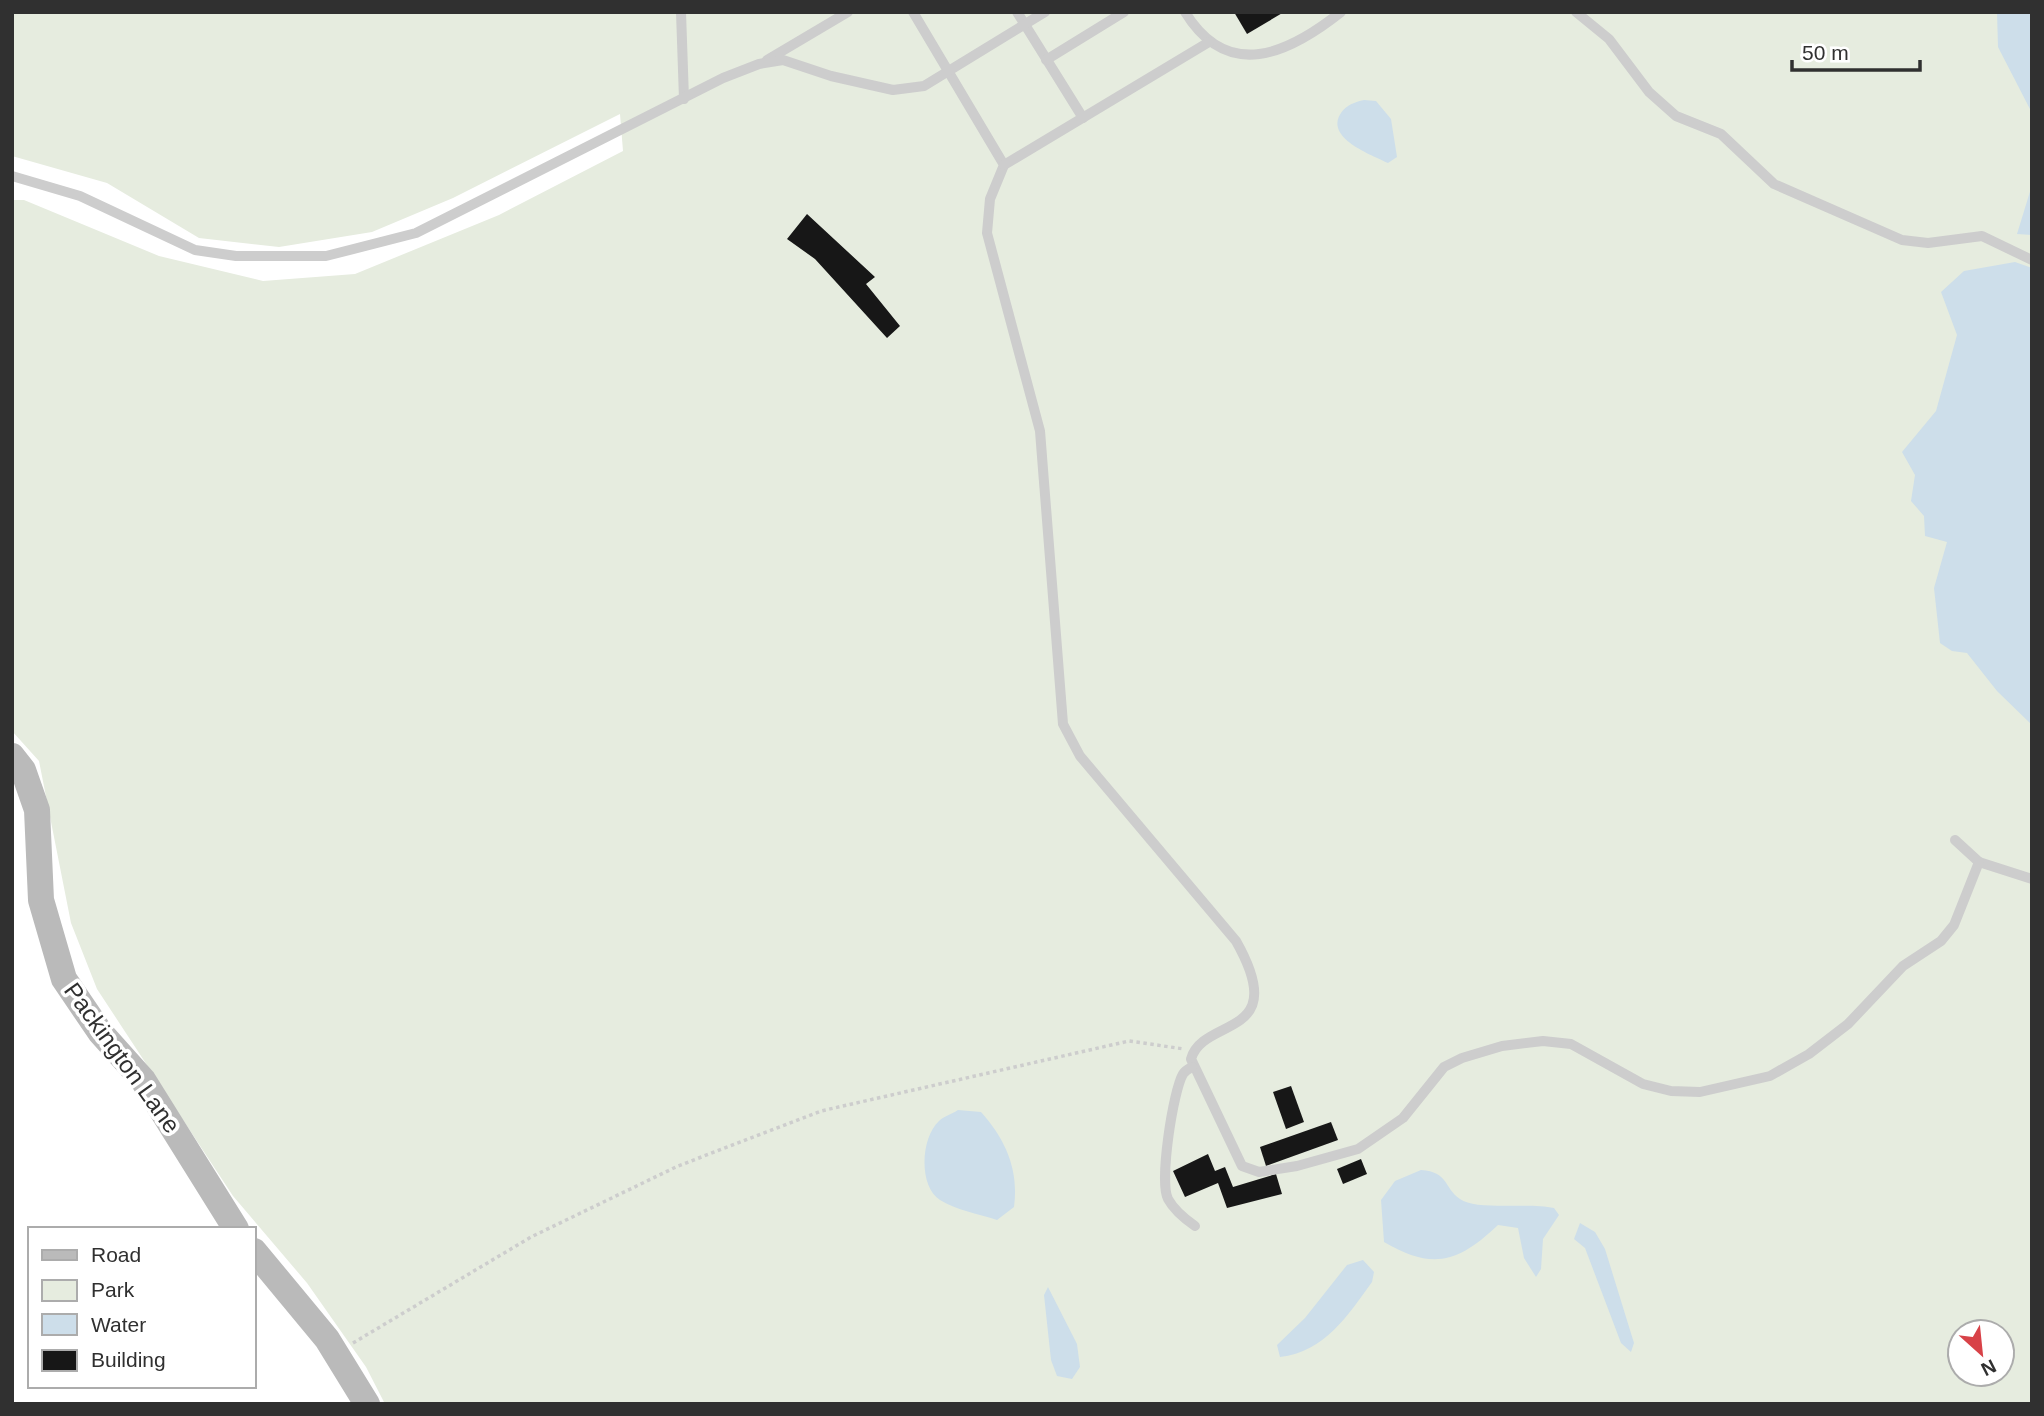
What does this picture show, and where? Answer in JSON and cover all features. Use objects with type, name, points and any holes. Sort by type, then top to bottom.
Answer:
[{"type":"street","name":"Packington Lane","points":[[12,756],[23,770],[37,810],[41,900],[64,979],[100,1032],[143,1080],[235,1227]]},
{"type":"street","points":[[256,1253],[327,1339],[367,1404]]},
{"type":"lane","points":[[681,12],[684,99]]},
{"type":"lane","points":[[12,177],[80,196],[195,250],[236,256],[327,256],[416,233],[723,78],[760,64],[848,12]]},
{"type":"lane","points":[[913,12],[1004,165]]},
{"type":"lane","points":[[1017,12],[1083,118]]},
{"type":"lane","points":[[760,64],[783,60],[831,76],[893,90],[924,86],[1045,12]]},
{"type":"lane","points":[[1046,60],[1124,12]]},
{"type":"lane","points":[[1185,12],[1198,33],[1219,50],[1257,54],[1285,50],[1309,38],[1341,12]]},
{"type":"lane","points":[[1576,12],[1609,39],[1649,92],[1676,116],[1721,134],[1774,184],[1902,240],[1928,243],[1982,236],[2032,260]]},
{"type":"lane","points":[[1209,42],[1004,165],[990,199],[987,233],[1040,431],[1063,723],[1080,756],[1236,942],[1252,975],[1253,995],[1249,1013],[1237,1024],[1193,1051],[1192,1067],[1242,1166],[1259,1172],[1358,1150],[1403,1118],[1444,1067],[1462,1058],[1502,1046],[1543,1041],[1571,1044],[1643,1084],[1671,1091],[1700,1093],[1770,1076],[1809,1054],[1848,1024],[1903,966],[1941,941],[1954,925],[1960,903],[1979,862]]},
{"type":"lane","points":[[1955,840],[1979,862],[2032,879]]},
{"type":"lane","points":[[1192,1067],[1184,1072],[1170,1128],[1166,1182],[1167,1197],[1181,1216],[1195,1226]]},
{"type":"path","points":[[366,1332],[531,1237],[678,1166],[821,1111],[1129,1041],[1193,1051]]},
{"type":"green space","points":[[12,12],[2032,12],[2032,1404],[385,1404],[366,1367],[307,1283],[233,1196],[97,989],[71,923],[39,761],[12,731],[12,200],[24,200],[159,256],[263,281],[355,274],[499,215],[623,151],[620,114],[453,198],[372,232],[279,247],[199,238],[107,183],[12,156]]},
{"type":"water","points":[[1997,12],[2032,12],[2032,113],[1998,47]]},
{"type":"water","points":[[1364,100],[1376,101],[1391,119],[1397,157],[1388,163],[1352,144],[1339,130],[1337,122],[1343,110]]},
{"type":"water","points":[[2032,185],[2032,235],[2017,234]]},
{"type":"water","points":[[2015,262],[2032,268],[2032,725],[1997,691],[1967,653],[1952,651],[1940,643],[1934,588],[1947,542],[1925,536],[1924,516],[1911,501],[1915,475],[1902,452],[1936,411],[1957,335],[1941,292],[1964,271]]},
{"type":"water","points":[[958,1110],[981,1112],[997,1133],[1009,1156],[1014,1180],[1014,1207],[997,1220],[940,1200],[928,1184],[925,1161],[928,1138],[939,1121]]},
{"type":"water","points":[[1421,1170],[1437,1174],[1460,1199],[1468,1203],[1554,1208],[1559,1215],[1543,1239],[1541,1269],[1536,1277],[1524,1258],[1518,1228],[1498,1225],[1471,1247],[1445,1258],[1417,1257],[1384,1242],[1381,1200],[1395,1181]]},
{"type":"water","points":[[1580,1223],[1595,1232],[1605,1249],[1634,1343],[1631,1352],[1621,1343],[1585,1248],[1574,1239]]},
{"type":"water","points":[[1363,1260],[1374,1272],[1372,1282],[1344,1319],[1323,1340],[1310,1348],[1280,1357],[1277,1345],[1305,1318],[1347,1265]]},
{"type":"water","points":[[1048,1287],[1077,1344],[1080,1367],[1072,1379],[1057,1376],[1051,1360],[1044,1295]]},
{"type":"building","points":[[1234,12],[1284,12],[1247,34]]},
{"type":"building","points":[[807,214],[875,277],[866,284],[900,326],[887,338],[815,259],[787,239]]},
{"type":"building","points":[[1291,1086],[1304,1122],[1286,1129],[1273,1092]]},
{"type":"building","points":[[1331,1122],[1338,1140],[1266,1166],[1260,1147]]},
{"type":"building","points":[[1208,1154],[1215,1171],[1225,1167],[1233,1187],[1276,1174],[1282,1194],[1227,1208],[1218,1183],[1185,1197],[1173,1171]]},
{"type":"building","points":[[1361,1159],[1367,1174],[1343,1184],[1337,1169]]}]
